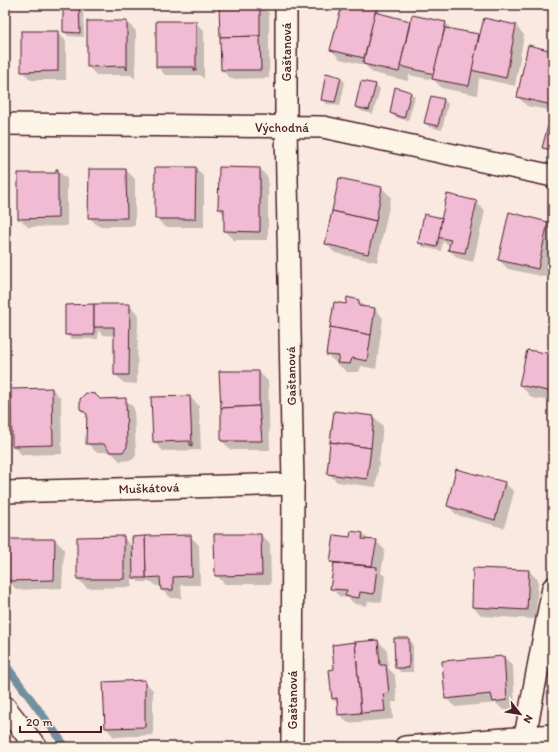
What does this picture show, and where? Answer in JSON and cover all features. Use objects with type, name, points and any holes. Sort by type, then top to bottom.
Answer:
[{"type":"street","name":"Gaštanová","points":[[286,5],[286,128],[293,484],[292,747]]},
{"type":"street","name":"Východná","points":[[5,124],[286,128],[323,127],[553,176]]},
{"type":"street","name":"Muškátová","points":[[5,492],[293,484]]},
{"type":"street","points":[[524,742],[553,588]]},
{"type":"street","points":[[5,707],[36,747]]},
{"type":"street","points":[[405,747],[524,742],[553,735]]},
{"type":"building","points":[[63,5],[79,5],[80,33],[63,32]]},
{"type":"building","points":[[219,5],[260,5],[260,36],[220,37]]},
{"type":"building","points":[[342,5],[368,5],[377,7],[364,58],[330,50]]},
{"type":"building","points":[[375,12],[410,21],[399,72],[363,64]]},
{"type":"building","points":[[412,15],[446,22],[434,74],[400,66]]},
{"type":"building","points":[[484,18],[516,25],[506,78],[471,70]]},
{"type":"building","points":[[87,21],[127,21],[127,70],[125,66],[87,67]]},
{"type":"building","points":[[156,21],[196,21],[196,71],[194,70],[194,67],[156,67]]},
{"type":"building","points":[[445,28],[479,34],[469,86],[432,79]]},
{"type":"building","points":[[21,31],[58,31],[58,71],[21,72]]},
{"type":"building","points":[[260,36],[261,70],[221,70],[220,37]]},
{"type":"building","points":[[528,45],[553,51],[552,105],[517,97]]},
{"type":"building","points":[[326,73],[341,77],[335,102],[321,100]]},
{"type":"building","points":[[361,81],[376,84],[369,110],[355,107]]},
{"type":"building","points":[[395,87],[411,92],[404,118],[390,113]]},
{"type":"building","points":[[431,96],[444,99],[438,126],[424,123]]},
{"type":"building","points":[[549,122],[553,123],[553,150],[542,148]]},
{"type":"building","points":[[155,167],[196,167],[195,219],[155,219]]},
{"type":"building","points":[[219,167],[260,168],[260,232],[224,231],[224,209],[218,209]]},
{"type":"building","points":[[56,169],[58,169],[58,218],[18,219],[18,173],[56,173]]},
{"type":"building","points":[[89,169],[126,169],[127,218],[88,218]]},
{"type":"building","points":[[339,178],[382,187],[376,221],[332,211]]},
{"type":"building","points":[[447,194],[477,201],[465,253],[448,250],[451,240],[437,237]]},
{"type":"building","points":[[332,211],[376,221],[368,254],[325,244]]},
{"type":"building","points":[[509,212],[548,222],[538,269],[498,260]]},
{"type":"building","points":[[424,214],[442,218],[437,247],[418,243]]},
{"type":"building","points":[[347,297],[359,300],[359,306],[375,308],[371,335],[330,327],[334,302],[346,304]]},
{"type":"building","points":[[94,304],[94,335],[65,335],[65,305]]},
{"type":"building","points":[[94,304],[130,304],[129,375],[114,375],[114,327],[94,327]]},
{"type":"building","points":[[330,327],[371,335],[367,361],[352,358],[350,364],[337,363],[339,356],[326,355]]},
{"type":"building","points":[[527,350],[553,354],[553,392],[519,385]]},
{"type":"building","points":[[219,371],[259,371],[259,406],[221,408]]},
{"type":"building","points":[[52,388],[53,445],[12,446],[11,389]]},
{"type":"building","points":[[86,393],[95,394],[100,399],[126,398],[127,447],[123,452],[110,452],[104,444],[86,444],[87,414],[80,409],[80,399]]},
{"type":"building","points":[[190,396],[192,446],[190,445],[190,441],[153,442],[151,397]]},
{"type":"building","points":[[259,406],[262,441],[221,441],[221,408]]},
{"type":"building","points":[[334,411],[374,416],[371,448],[330,442]]},
{"type":"building","points":[[330,442],[371,448],[367,479],[327,474]]},
{"type":"building","points":[[456,469],[505,482],[495,520],[447,506]]},
{"type":"building","points":[[351,531],[363,533],[362,539],[377,540],[372,566],[330,562],[334,535],[350,537]]},
{"type":"building","points":[[214,534],[261,534],[262,575],[215,576]]},
{"type":"building","points":[[191,535],[192,576],[173,577],[173,590],[161,590],[160,577],[146,578],[145,536]]},
{"type":"building","points":[[124,536],[124,579],[77,579],[77,537]]},
{"type":"building","points":[[145,536],[146,578],[133,578],[132,537]]},
{"type":"building","points":[[7,539],[55,539],[54,580],[7,581]]},
{"type":"building","points":[[334,563],[377,567],[374,594],[360,592],[359,598],[345,596],[347,590],[330,589]]},
{"type":"building","points":[[473,568],[529,570],[527,610],[472,607]]},
{"type":"building","points":[[394,638],[409,638],[409,668],[395,668]]},
{"type":"building","points":[[378,640],[380,665],[386,665],[389,693],[383,694],[385,711],[361,713],[355,642]]},
{"type":"building","points":[[355,642],[361,713],[338,715],[337,698],[332,699],[329,670],[334,669],[332,645]]},
{"type":"building","points":[[504,656],[507,700],[493,702],[491,694],[445,699],[442,661]]},
{"type":"building","points":[[145,680],[145,727],[105,728],[103,682]]},
{"type":"waterway","points":[[5,664],[66,747]]}]
